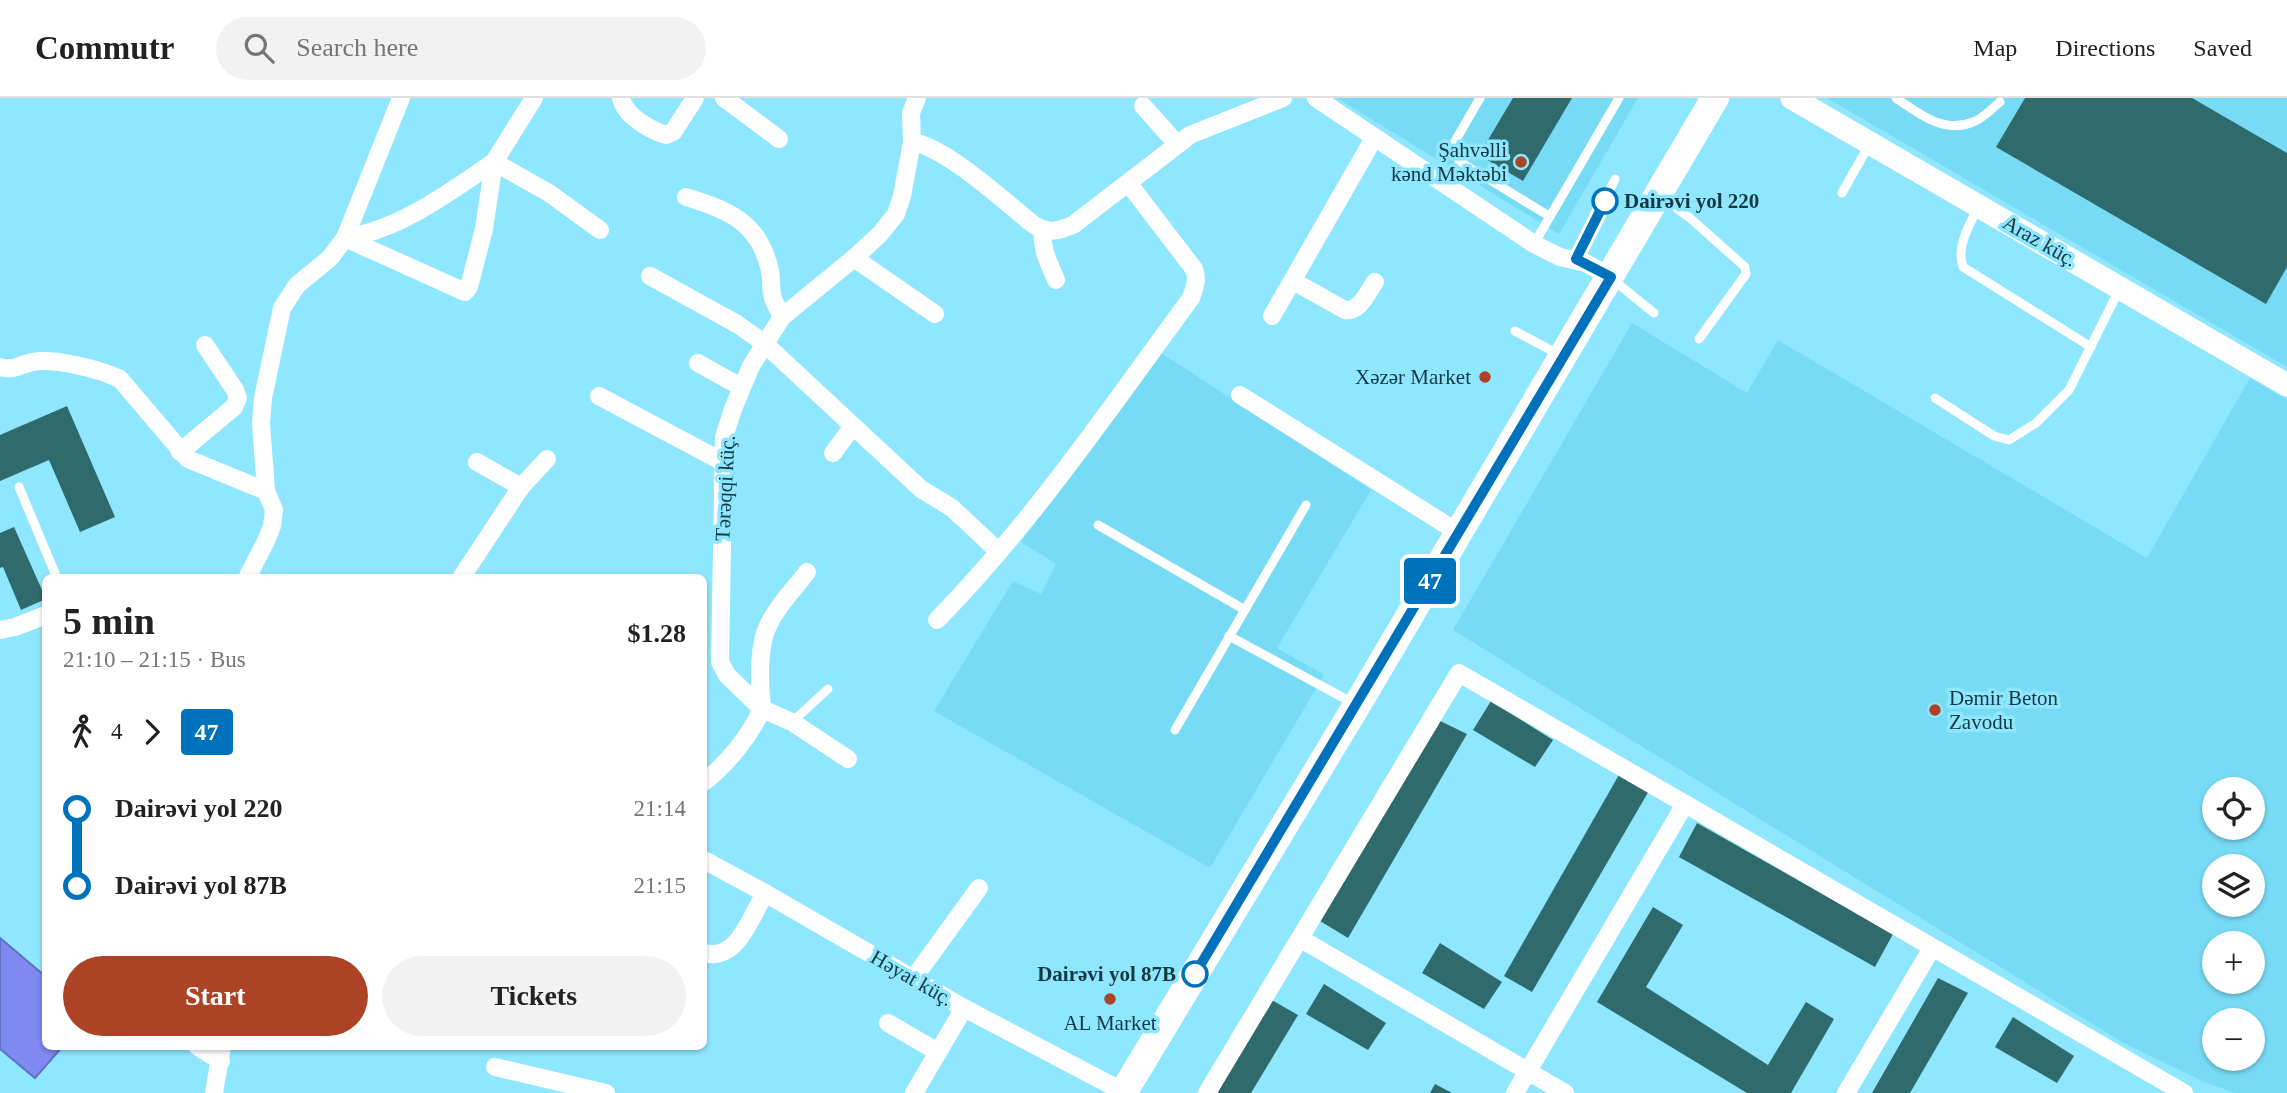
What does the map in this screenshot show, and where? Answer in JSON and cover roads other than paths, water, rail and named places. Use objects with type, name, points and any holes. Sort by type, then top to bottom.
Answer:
[{"type":"main road","points":[[1124,1093],[1357,705],[1715,98]]},
{"type":"street","points":[[249,574],[272,526],[274,510],[266,491],[261,423],[263,398],[282,308],[297,285],[330,258],[345,238],[401,98]]},
{"type":"street","points":[[345,238],[465,292],[469,288],[484,229],[494,162],[534,98]]},
{"type":"street","points":[[621,98],[629,113],[666,135],[673,132],[695,98]]},
{"type":"street","points":[[724,98],[779,139]]},
{"type":"street","name":"Tərəqqi küç.","points":[[848,759],[792,722],[762,709],[712,660],[724,437],[741,387],[764,343],[782,317],[855,258],[896,214],[912,142],[911,113],[918,98]]},
{"type":"street","points":[[912,142],[924,144],[943,153],[1043,231],[1054,232],[1073,225],[1190,135],[1283,98]]},
{"type":"street","points":[[1316,98],[1534,244],[1560,257],[1576,259],[1611,277]]},
{"type":"street","name":"Araz küç.","points":[[1792,98],[2287,385]]},
{"type":"street","points":[[1143,106],[1177,144]]},
{"type":"street","points":[[1272,316],[1374,138]]},
{"type":"street","points":[[345,238],[390,227],[494,162]]},
{"type":"street","points":[[494,162],[549,193],[600,230]]},
{"type":"street","points":[[937,620],[999,552],[1070,463],[1191,298],[1195,286],[1194,269],[1129,184]]},
{"type":"street","points":[[686,197],[719,207],[750,227],[764,248],[771,273],[772,296],[782,317]]},
{"type":"street","points":[[1043,231],[1044,253],[1056,280]]},
{"type":"street","points":[[855,258],[935,314]]},
{"type":"street","points":[[650,276],[737,324],[764,343],[921,489],[952,508],[999,552]]},
{"type":"street","points":[[1293,281],[1351,311],[1357,308],[1375,282]]},
{"type":"street","points":[[180,452],[234,407],[238,398],[205,345]]},
{"type":"street","points":[[0,367],[11,370],[32,362],[54,362],[108,373],[120,379],[180,452],[197,464],[266,491]]},
{"type":"street","points":[[698,363],[741,387]]},
{"type":"street","points":[[1240,395],[1458,533]]},
{"type":"street","points":[[599,396],[723,462]]},
{"type":"street","points":[[833,453],[853,426]]},
{"type":"street","points":[[464,574],[520,487],[547,459]]},
{"type":"street","points":[[477,461],[520,487]]},
{"type":"street","points":[[707,779],[755,724],[762,709],[760,682],[764,635],[773,618],[807,572]]},
{"type":"street","points":[[0,630],[42,617]]},
{"type":"street","points":[[1207,1093],[1460,673],[1932,948],[2162,1088],[2184,1093]]},
{"type":"street","points":[[1515,1093],[1685,804]]},
{"type":"street","name":"Həyat küç.","points":[[707,862],[964,1008],[1124,1093]]},
{"type":"street","points":[[913,979],[979,888]]},
{"type":"street","points":[[707,954],[725,953],[736,944],[765,893]]},
{"type":"street","points":[[1301,939],[1565,1093]]},
{"type":"street","points":[[1846,1093],[1932,948]]},
{"type":"street","points":[[914,1093],[964,1008]]},
{"type":"street","points":[[888,1023],[938,1052]]},
{"type":"street","points":[[214,1093],[221,1054]]},
{"type":"street","points":[[495,1067],[606,1093]]},
{"type":"lane","points":[[1479,98],[1454,143],[1459,161],[1549,216]]},
{"type":"lane","points":[[1534,244],[1619,98]]},
{"type":"lane","points":[[1896,98],[1927,119],[1952,127],[1975,122],[2000,102]]},
{"type":"lane","points":[[1842,193],[1871,142]]},
{"type":"lane","points":[[1576,259],[1615,179]]},
{"type":"lane","points":[[1658,195],[1690,218],[1745,267],[1746,274],[1699,339]]},
{"type":"lane","points":[[1978,205],[1961,246],[1963,267],[2091,347]]},
{"type":"lane","points":[[1611,277],[1654,313]]},
{"type":"lane","points":[[1935,398],[1994,436],[2009,440],[2036,423],[2069,390],[2121,287]]},
{"type":"lane","points":[[1515,331],[1563,357]]},
{"type":"lane","points":[[19,487],[55,574]]},
{"type":"lane","points":[[1175,730],[1306,505]]},
{"type":"lane","points":[[1098,525],[1245,610]]},
{"type":"lane","points":[[1229,636],[1357,705]]},
{"type":"lane","points":[[792,722],[828,689]]},
{"type":"water","points":[[0,938],[42,973],[42,1050],[59,1050],[35,1078],[0,1049]]},
{"type":"place","name":"Şahvəlli kənd Məktəbi","points":[[1521,162]]},
{"type":"place","name":"Dairəvi yol 220","points":[[1605,201]]},
{"type":"place","name":"Xəzər Market","points":[[1485,377]]},
{"type":"place","name":"Dəmir Beton Zavodu","points":[[1935,710]]},
{"type":"place","name":"Dairəvi yol 87B","points":[[1195,974]]},
{"type":"place","name":"AL Market","points":[[1110,999]]}]
